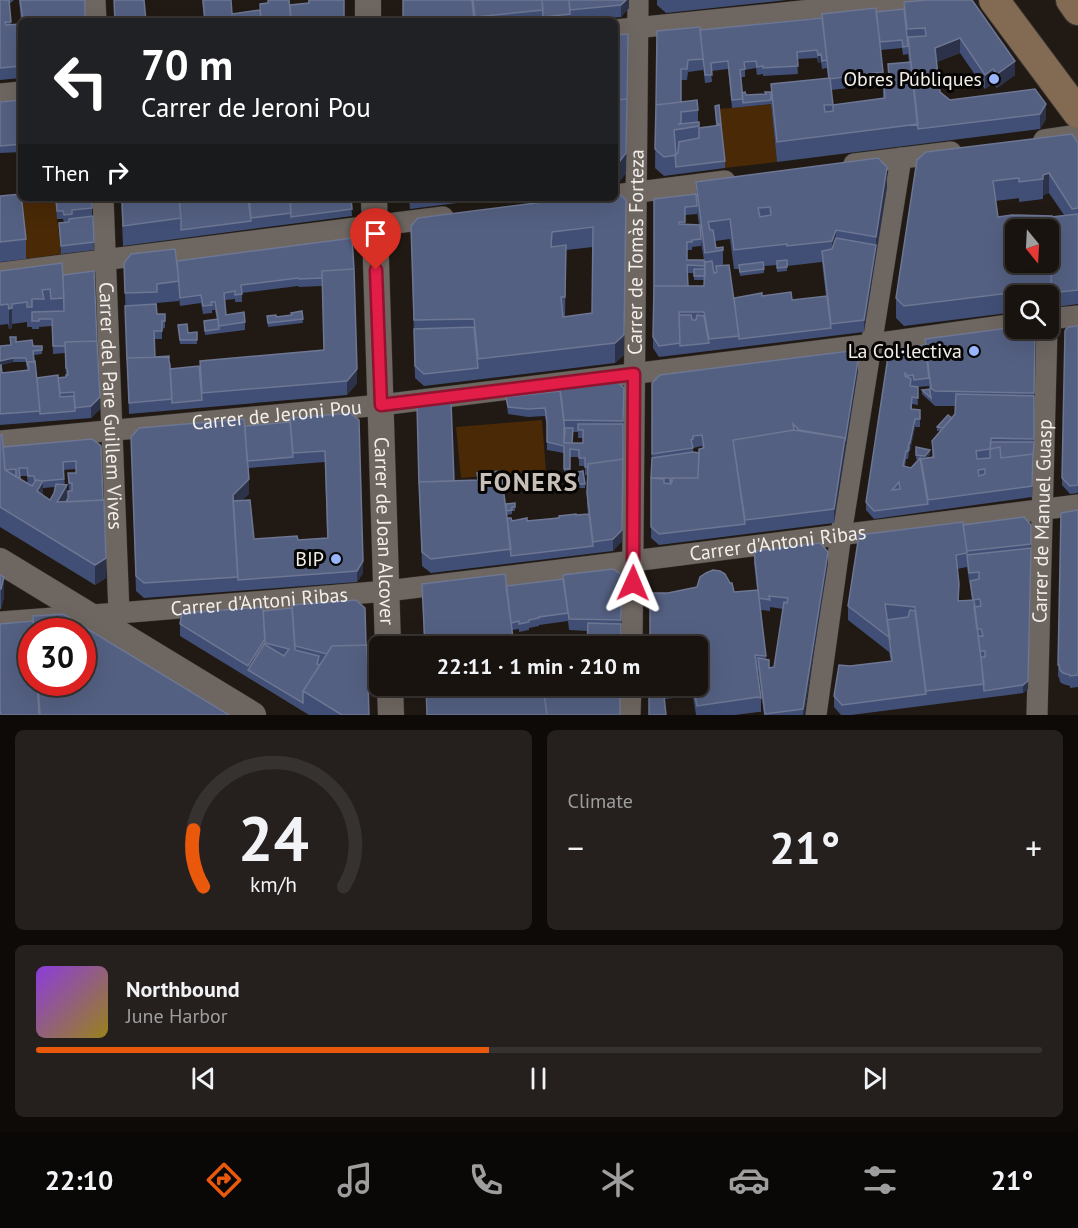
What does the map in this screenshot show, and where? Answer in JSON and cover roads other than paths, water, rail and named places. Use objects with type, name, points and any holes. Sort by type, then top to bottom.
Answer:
[{"type":"main road","points":[[994,0],[1078,113]]},
{"type":"main road","points":[[1071,0],[1078,10]]},
{"type":"street","points":[[96,0],[96,18]]},
{"type":"street","points":[[368,0],[368,18]]},
{"type":"street","name":"Carrer de Tomàs Forteza","points":[[632,636],[638,0]]},
{"type":"street","points":[[618,30],[909,0]]},
{"type":"street","points":[[0,94],[18,92]]},
{"type":"street","points":[[1019,143],[1078,135]]},
{"type":"street","points":[[832,167],[972,149]]},
{"type":"street","points":[[816,715],[841,534],[901,158]]},
{"type":"street","points":[[618,195],[740,178]]},
{"type":"street","name":"Carrer del Pare Guillem Vives","points":[[103,201],[119,613]]},
{"type":"street","name":"Carrer de Joan Alcover","points":[[374,201],[388,636]]},
{"type":"street","points":[[0,273],[458,215]]},
{"type":"street","points":[[1059,318],[1078,316]]},
{"type":"street","name":"Carrer de Jeroni Pou","points":[[0,441],[381,405],[1005,326]]},
{"type":"street","name":"Carrer de Manuel Guasp","points":[[1037,715],[1047,339]]},
{"type":"street","name":"Carrer d'Antoni Ribas","points":[[119,613],[387,591],[1078,505]]},
{"type":"street","points":[[0,561],[253,715]]},
{"type":"street","points":[[0,622],[119,613]]},
{"type":"street","points":[[390,696],[391,715]]},
{"type":"street","points":[[630,715],[631,696]]},
{"type":"place","name":"Obres Públiques","points":[[994,79]]},
{"type":"place","name":"La Col·lectiva","points":[[974,351]]},
{"type":"place","name":"BIP","points":[[336,559]]},
{"type":"district","name":"FONERS","points":[[529,481]]}]
